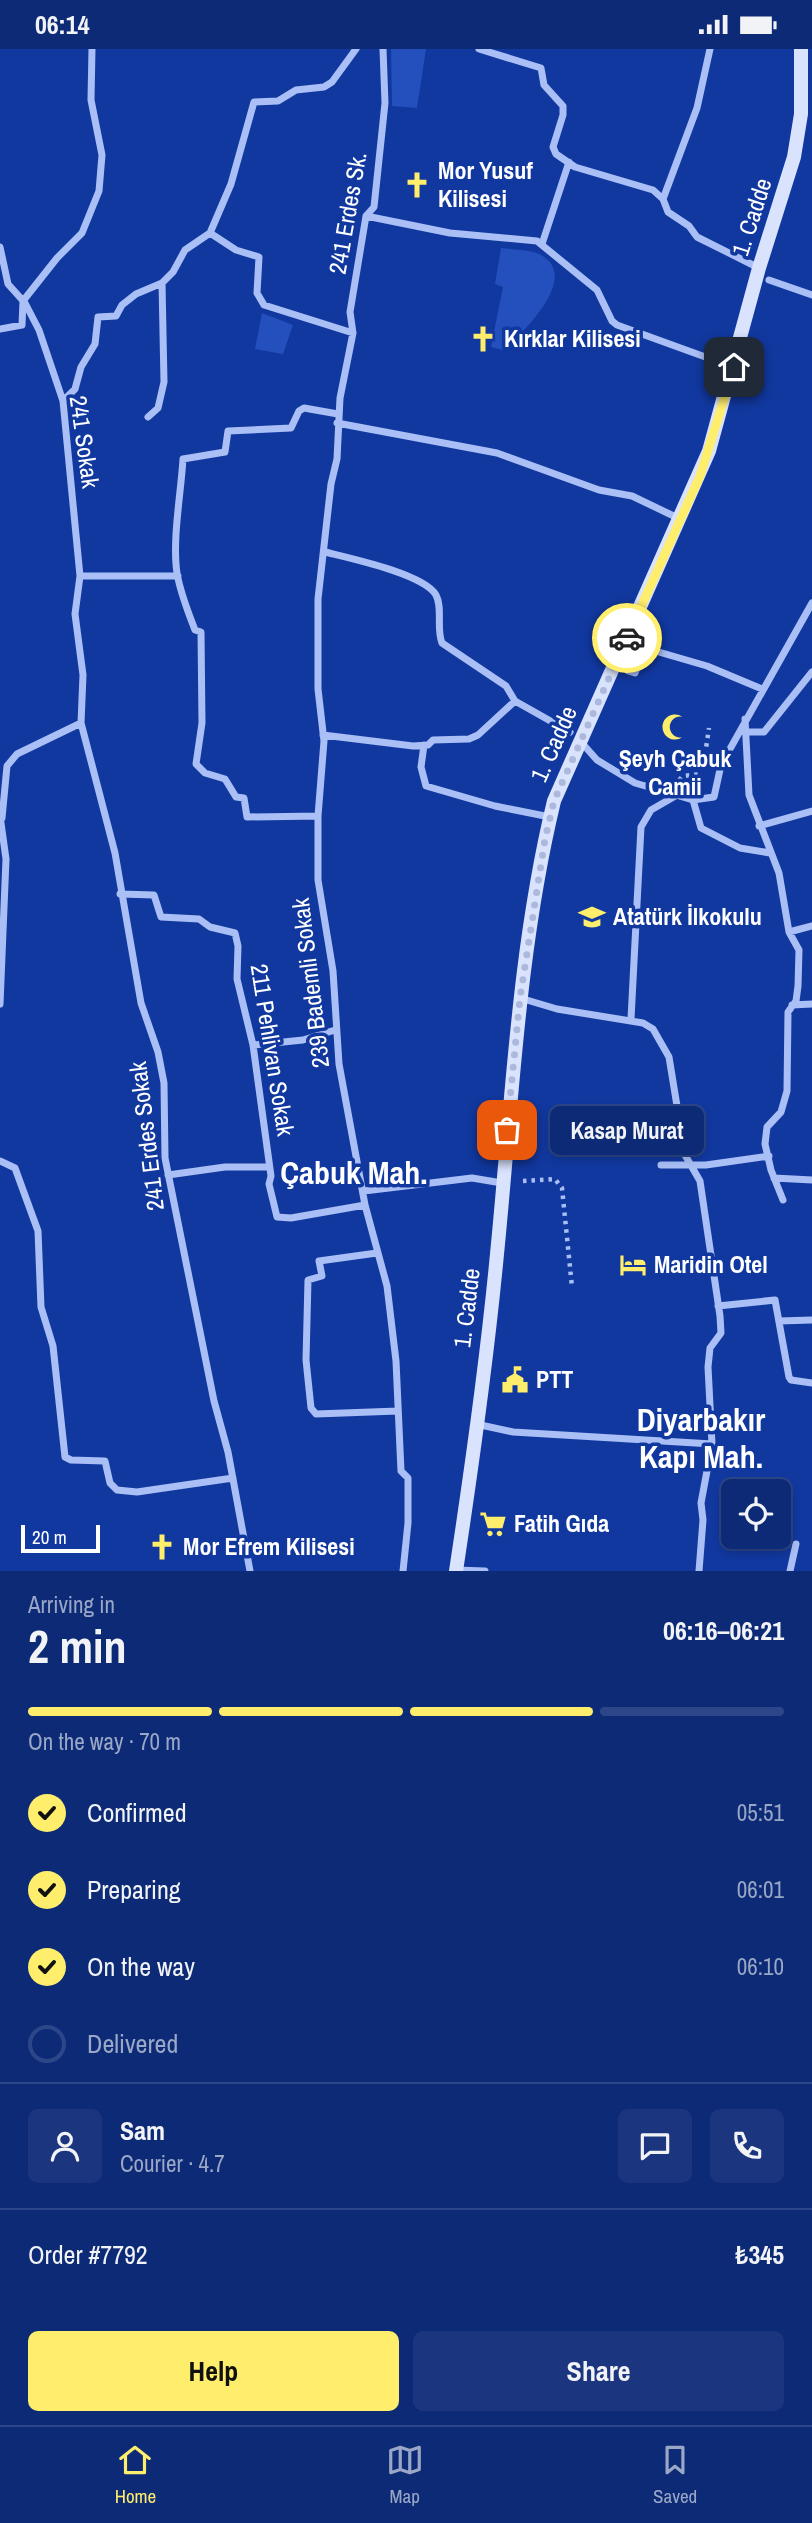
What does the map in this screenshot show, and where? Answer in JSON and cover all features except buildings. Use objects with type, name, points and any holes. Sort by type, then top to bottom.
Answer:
[{"type":"main road","name":"1. Cadde","points":[[456,1570],[497,1255],[520,998],[536,886],[550,817],[575,737],[681,519],[709,451],[759,268],[796,146],[801,114],[801,49]]},
{"type":"street","points":[[0,329],[22,325],[23,301],[57,258],[82,233],[99,191],[102,155],[91,100],[92,49]]},
{"type":"street","points":[[63,401],[75,389],[81,367],[95,344],[98,317],[116,316],[122,305],[136,294],[162,283],[173,272],[186,250],[211,233],[231,184],[254,102],[278,101],[296,90],[324,87],[332,82],[356,49]]},
{"type":"street","name":"241 Erdes Sk.","points":[[343,383],[353,333],[350,312],[366,216],[374,207],[385,103],[383,49]]},
{"type":"street","points":[[479,49],[541,68],[544,85],[563,106],[564,115],[553,147],[556,155],[575,167],[653,190],[663,199],[668,212],[689,226],[697,237],[759,268]]},
{"type":"street","points":[[663,199],[697,108],[710,49]]},
{"type":"street","points":[[542,244],[569,162]]},
{"type":"street","points":[[366,216],[450,233],[527,239],[542,244],[597,290],[612,321],[617,325],[734,367]]},
{"type":"street","points":[[211,233],[236,250],[260,257],[257,293],[264,305],[353,333]]},
{"type":"street","name":"241 Sokak","points":[[0,247],[8,284],[23,301],[39,330],[63,401],[80,576],[75,614]]},
{"type":"street","points":[[769,280],[812,295]]},
{"type":"street","points":[[148,417],[158,408],[164,382],[162,283]]},
{"type":"street","name":"239 Bademli Sokak","points":[[343,383],[338,418],[337,459],[331,484],[317,625],[318,689],[323,735],[318,816],[318,880],[333,971],[339,1064],[365,1206],[387,1286],[396,1361],[401,1471],[408,1478],[409,1496],[402,1571]]},
{"type":"street","points":[[318,816],[247,817],[244,798],[236,797],[225,779],[205,773],[196,764],[202,723],[202,643],[201,632],[195,630],[186,609],[178,576],[183,459],[225,452],[228,431],[291,428],[299,411],[304,408],[496,453],[599,491],[632,496],[681,519]]},
{"type":"street","points":[[325,552],[397,572],[431,589],[438,597],[442,643],[506,686],[515,701],[575,737],[597,760],[635,783],[693,800],[714,797],[721,765],[744,719],[812,603]]},
{"type":"street","points":[[80,576],[178,576]]},
{"type":"street","name":"241 Erdes Sokak","points":[[75,614],[83,675],[81,723],[116,853],[133,969],[146,1022],[158,1052],[164,1083],[164,1158],[214,1401],[233,1478],[250,1571]]},
{"type":"street","points":[[628,671],[635,673],[645,647],[707,666],[762,689]]},
{"type":"street","points":[[745,732],[764,731],[812,672]]},
{"type":"street","points":[[323,735],[424,745],[433,740],[469,739],[478,735],[515,701]]},
{"type":"street","points":[[744,719],[749,796],[779,873],[789,932],[799,950],[798,986],[788,1011],[787,1091],[781,1112],[768,1127],[765,1144],[783,1200]]},
{"type":"street","points":[[0,1003],[6,859],[1,817],[7,767],[17,754],[81,723]]},
{"type":"street","points":[[424,745],[421,767],[426,786],[495,806],[550,817]]},
{"type":"street","points":[[631,1019],[641,827],[651,810],[677,795]]},
{"type":"street","points":[[693,800],[701,828],[740,848],[770,853]]},
{"type":"street","points":[[759,826],[812,811]]},
{"type":"street","name":"211 Pehlivan Sokak","points":[[120,894],[153,895],[161,917],[199,919],[210,927],[235,933],[238,946],[237,979],[253,1045],[271,1192],[277,1217],[281,1219],[365,1206]]},
{"type":"street","points":[[789,932],[812,926]]},
{"type":"street","points":[[520,998],[557,1009],[631,1019],[653,1029],[669,1057],[685,1155],[700,1181],[721,1332],[710,1347],[708,1367],[712,1444],[701,1503],[704,1520],[699,1571]]},
{"type":"street","points":[[792,1005],[812,1004]]},
{"type":"street","points":[[253,1045],[303,1040],[335,1030]]},
{"type":"street","points":[[661,1165],[769,1156]]},
{"type":"street","points":[[0,1161],[15,1168],[38,1230],[41,1307],[53,1346],[65,1457],[71,1460],[105,1461],[110,1483],[117,1490],[137,1492],[233,1478]]},
{"type":"street","points":[[168,1175],[225,1167],[269,1167]]},
{"type":"street","points":[[364,1191],[472,1178],[502,1183]]},
{"type":"street","points":[[774,1178],[812,1180]]},
{"type":"street","points":[[377,1253],[320,1261],[322,1276],[308,1280],[306,1360],[311,1408],[316,1414],[329,1415],[398,1411]]},
{"type":"street","points":[[718,1306],[775,1300],[789,1377],[791,1380],[812,1383]]},
{"type":"street","points":[[779,1321],[812,1320]]},
{"type":"street","points":[[475,1424],[513,1432],[712,1444]]},
{"type":"street","points":[[790,1571],[796,1544]]},
{"type":"street","points":[[456,1570],[485,1571]]},
{"type":"path","points":[[677,795],[680,778],[700,777],[703,773],[709,728]]},
{"type":"path","points":[[502,1183],[555,1179],[559,1182],[572,1287]]},
{"type":"shaded area","points":[[391,49],[426,49],[417,108],[392,106]]},
{"type":"shaded area","points":[[501,248],[539,254],[551,263],[555,275],[552,289],[535,318],[503,350],[491,347],[503,287],[495,284]]},
{"type":"shaded area","points":[[262,313],[293,325],[283,354],[255,349]]},
{"type":"way so far","points":[[507,1130],[520,998],[536,886],[554,801],[627,638]]},
{"type":"place","name":"Mor Yusuf Kilisesi","points":[[417,185]]},
{"type":"place","name":"Kırklar Kilisesi","points":[[483,339]]},
{"type":"place","name":"Şeyh Çabuk Camii","points":[[675,727]]},
{"type":"place","name":"Atatürk İlkokulu","points":[[592,917]]},
{"type":"place","name":"Kasap Murat","points":[[507,1130]]},
{"type":"place","name":"Maridin Otel","points":[[633,1265]]},
{"type":"place","name":"PTT","points":[[515,1380]]},
{"type":"place","name":"Fatih Gıda","points":[[493,1524]]},
{"type":"place","name":"Mor Efrem Kilisesi","points":[[162,1547]]},
{"type":"district","name":"Çabuk Mah.","points":[[354,1173]]},
{"type":"district","name":"Diyarbakır Kapı Mah.","points":[[701,1438]]},
{"type":"route","points":[[627,638],[700,476],[734,367]]}]
